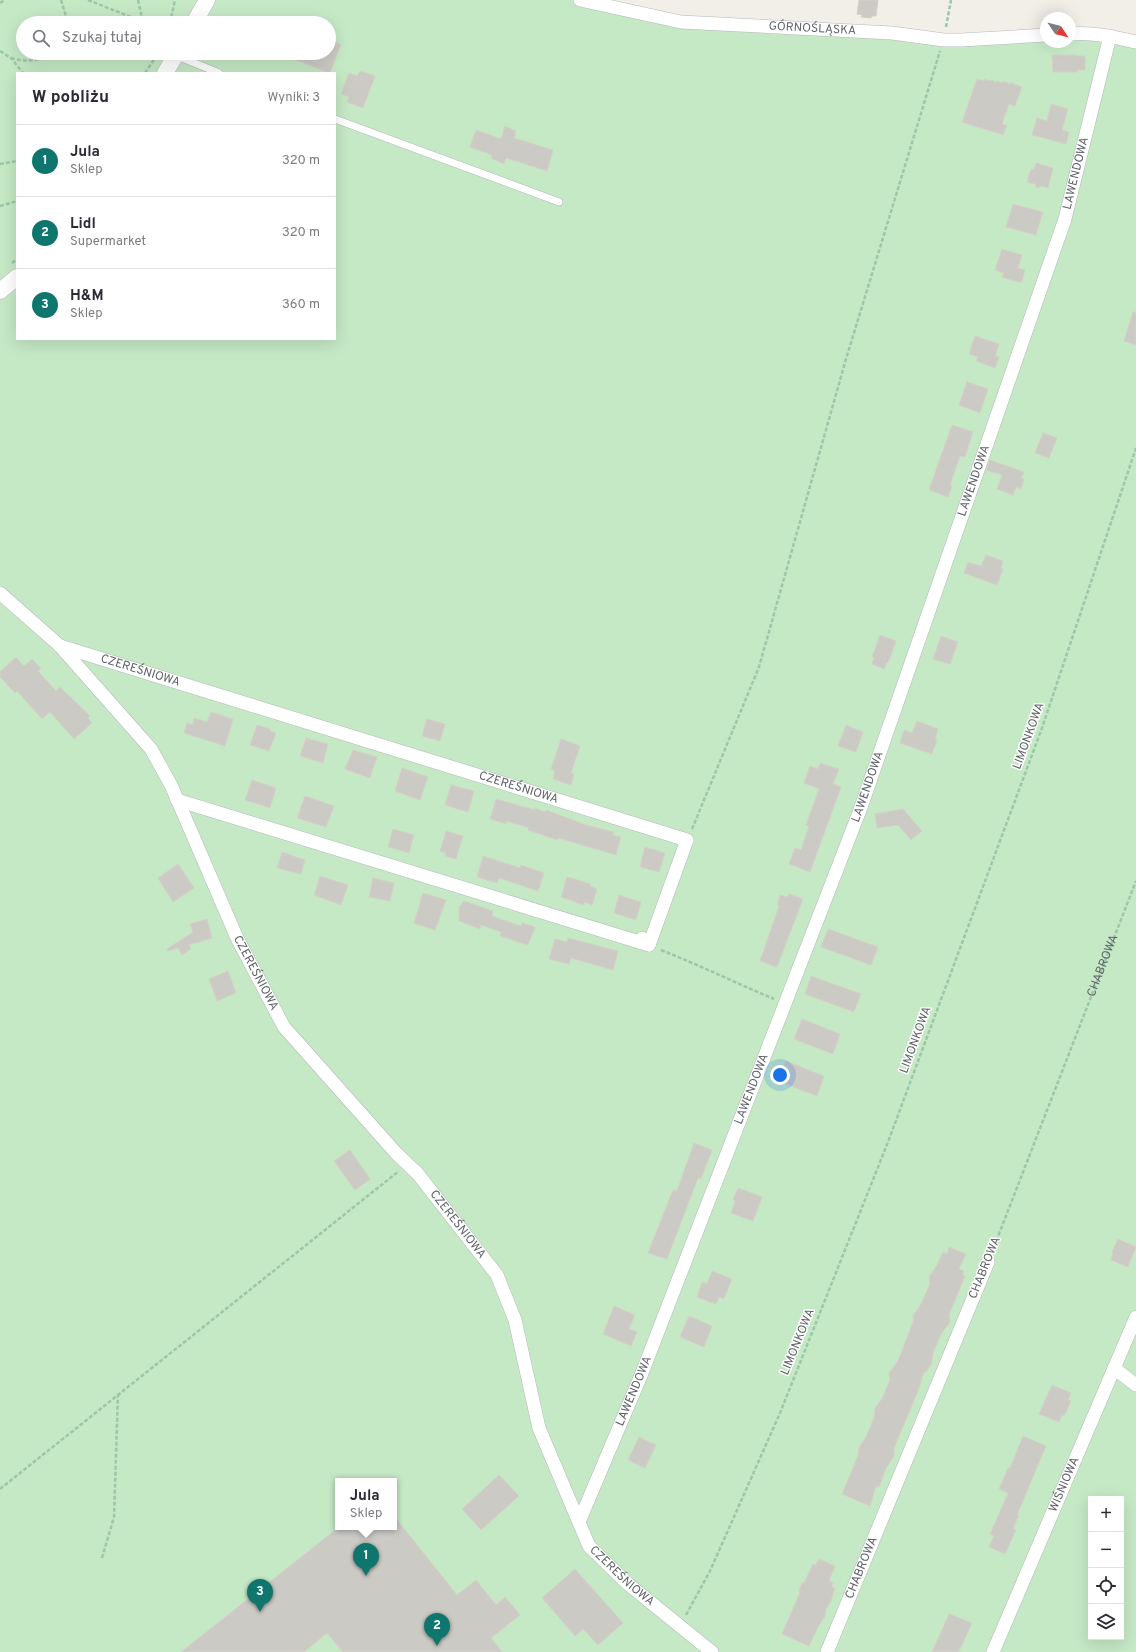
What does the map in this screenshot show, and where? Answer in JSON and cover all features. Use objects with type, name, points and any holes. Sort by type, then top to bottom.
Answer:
[{"type":"street","points":[[198,16],[207,0]]},
{"type":"street","name":"GÓRNOŚLĄSKA","points":[[580,0],[681,22],[892,34],[944,40],[1040,35]]},
{"type":"street","points":[[1076,34],[1085,33],[1110,36],[1136,42]]},
{"type":"street","name":"LAWENDOWA","points":[[579,1522],[642,1373],[860,810],[1065,219],[1110,36]]},
{"type":"street","points":[[166,72],[173,60]]},
{"type":"street","points":[[0,291],[16,278]]},
{"type":"street","name":"CZEREŚNIOWA","points":[[0,593],[60,646],[151,749],[177,800],[237,938],[284,1027],[418,1174],[497,1275],[515,1320],[539,1428],[589,1546],[628,1584],[712,1652]]},
{"type":"street","name":"CZEREŚNIOWA","points":[[60,646],[687,840]]},
{"type":"street","points":[[177,800],[645,942],[687,840]]},
{"type":"street","name":"CHABROWA","points":[[827,1652],[833,1641],[988,1262]]},
{"type":"street","name":"WIŚNIOWA","points":[[993,1652],[1136,1317]]},
{"type":"street","points":[[1114,1368],[1136,1385]]},
{"type":"lane","points":[[190,60],[217,72]]},
{"type":"lane","points":[[336,119],[559,202]]},
{"type":"path","points":[[0,3],[4,0]]},
{"type":"path","points":[[60,0],[66,16]]},
{"type":"path","points":[[88,0],[129,16]]},
{"type":"path","points":[[138,0],[142,16]]},
{"type":"path","points":[[172,16],[175,0]]},
{"type":"path","points":[[687,840],[759,667],[846,359],[944,40],[951,0]]},
{"type":"path","points":[[0,51],[16,59]]},
{"type":"path","points":[[11,58],[21,72]]},
{"type":"path","points":[[18,60],[33,60]]},
{"type":"path","points":[[146,72],[154,60]]},
{"type":"path","points":[[0,164],[16,161]]},
{"type":"path","points":[[0,206],[16,201]]},
{"type":"path","name":"LIMONKOWA","points":[[680,1625],[710,1571],[780,1413],[888,1142],[1042,728],[1136,448]]},
{"type":"path","name":"CHABROWA","points":[[988,1262],[1136,881]]},
{"type":"path","points":[[645,942],[695,963],[730,981],[785,1004]]},
{"type":"path","points":[[0,1489],[408,1164]]},
{"type":"path","points":[[102,1558],[114,1517],[118,1394]]},
{"type":"green space","points":[[0,0],[604,0],[653,13],[907,34],[979,37],[1040,33],[1040,48],[1076,48],[1076,33],[1136,39],[1136,1652],[0,1652]]},
{"type":"building","points":[[859,0],[878,0],[876,16],[872,16],[871,18],[861,17],[862,15],[857,14]]},
{"type":"building","points":[[336,42],[341,44],[336,57]]},
{"type":"building","points":[[1052,55],[1085,56],[1085,70],[1077,70],[1077,72],[1053,72]]},
{"type":"building","points":[[296,60],[335,60],[330,72]]},
{"type":"building","points":[[360,71],[375,76],[363,108],[347,102],[349,97],[341,94],[349,73],[357,76]]},
{"type":"building","points":[[977,79],[1003,83],[1003,81],[1010,84],[1010,82],[1022,87],[1015,106],[1009,104],[1002,124],[1007,126],[1003,135],[962,122]]},
{"type":"building","points":[[1051,104],[1068,109],[1062,130],[1069,132],[1066,144],[1032,135],[1037,118],[1047,121]]},
{"type":"building","points":[[505,126],[516,131],[514,138],[553,150],[547,171],[506,158],[504,164],[491,158],[492,155],[470,147],[476,130],[501,139]]},
{"type":"building","points":[[1036,163],[1053,168],[1048,188],[1042,186],[1037,188],[1035,184],[1027,182],[1031,169],[1034,170]]},
{"type":"building","points":[[1013,204],[1043,212],[1036,235],[1006,227]]},
{"type":"building","points":[[1002,249],[1022,255],[1018,268],[1025,270],[1021,283],[1002,277],[1004,273],[995,270]]},
{"type":"building","points":[[1133,312],[1136,312],[1136,345],[1124,341]]},
{"type":"building","points":[[975,336],[999,344],[995,356],[999,357],[995,368],[976,361],[978,357],[969,354]]},
{"type":"building","points":[[967,382],[988,389],[980,413],[959,405]]},
{"type":"building","points":[[952,425],[973,432],[965,457],[960,456],[950,485],[952,486],[948,497],[929,490]]},
{"type":"building","points":[[1043,433],[1057,438],[1049,458],[1035,453]]},
{"type":"building","points":[[990,460],[1024,472],[1021,478],[1024,479],[1021,489],[1016,487],[1013,495],[997,489],[1002,475],[986,470]]},
{"type":"building","points":[[986,555],[1003,561],[1001,568],[1003,569],[997,585],[964,573],[968,562],[981,566]]},
{"type":"building","points":[[880,635],[896,641],[888,663],[887,662],[884,669],[872,664],[874,657],[872,657]]},
{"type":"building","points":[[941,636],[958,642],[950,664],[933,659]]},
{"type":"building","points":[[16,657],[24,666],[32,659],[41,668],[38,671],[56,691],[60,687],[90,716],[88,718],[92,723],[74,739],[50,712],[42,719],[17,691],[15,693],[0,677],[0,672]]},
{"type":"building","points":[[211,712],[233,719],[225,746],[184,733],[187,723],[193,725],[194,718],[207,722]]},
{"type":"building","points":[[427,719],[445,724],[440,741],[422,736]]},
{"type":"building","points":[[917,721],[938,729],[935,739],[937,740],[932,754],[900,743],[904,730],[912,733]]},
{"type":"building","points":[[257,725],[270,729],[270,731],[276,733],[269,751],[250,745]]},
{"type":"building","points":[[846,725],[863,732],[856,752],[838,746]]},
{"type":"building","points":[[306,738],[328,744],[323,763],[300,756]]},
{"type":"building","points":[[561,739],[580,746],[571,773],[574,774],[571,785],[553,779],[555,771],[551,769]]},
{"type":"building","points":[[353,750],[377,757],[370,778],[345,769]]},
{"type":"building","points":[[820,763],[839,769],[833,784],[841,787],[810,872],[789,864],[795,848],[801,850],[809,826],[806,825],[819,789],[804,783],[810,766],[818,769]]},
{"type":"building","points":[[402,768],[428,777],[420,800],[395,791]]},
{"type":"building","points":[[252,780],[276,788],[270,808],[245,800]]},
{"type":"building","points":[[451,785],[474,791],[468,812],[445,805]]},
{"type":"building","points":[[305,796],[334,806],[326,827],[297,818]]},
{"type":"building","points":[[496,799],[535,810],[535,808],[545,812],[546,810],[586,825],[614,832],[613,835],[621,837],[616,855],[558,838],[557,840],[528,830],[529,828],[506,821],[506,824],[490,819]]},
{"type":"building","points":[[903,809],[922,831],[911,840],[898,825],[877,828],[875,814]]},
{"type":"building","points":[[393,829],[414,835],[409,853],[388,847]]},
{"type":"building","points":[[446,831],[463,836],[456,859],[445,856],[446,853],[440,851]]},
{"type":"building","points":[[645,847],[665,853],[659,872],[640,867]]},
{"type":"building","points":[[282,852],[305,860],[301,874],[277,868]]},
{"type":"building","points":[[483,856],[520,868],[521,865],[544,873],[538,891],[499,878],[497,883],[477,877]]},
{"type":"building","points":[[178,864],[194,888],[173,902],[158,878]]},
{"type":"building","points":[[320,876],[348,885],[341,905],[314,895]]},
{"type":"building","points":[[567,877],[591,884],[590,886],[597,889],[592,905],[585,902],[584,905],[561,897]]},
{"type":"building","points":[[373,878],[394,883],[390,901],[369,897]]},
{"type":"building","points":[[423,893],[446,900],[435,930],[414,923]]},
{"type":"building","points":[[789,894],[803,899],[777,967],[760,961],[779,906],[777,905],[780,895],[788,897]]},
{"type":"building","points":[[619,895],[641,902],[636,920],[614,913]]},
{"type":"building","points":[[464,901],[493,911],[492,916],[521,926],[522,923],[535,927],[528,945],[500,936],[501,932],[481,925],[480,929],[459,921],[459,907]]},
{"type":"building","points":[[207,919],[212,938],[189,945],[191,949],[182,955],[178,948],[168,951],[167,949],[193,932],[190,924]]},
{"type":"building","points":[[828,929],[878,947],[871,965],[821,947]]},
{"type":"building","points":[[568,938],[618,951],[613,970],[571,958],[569,964],[549,959],[555,939],[567,942]]},
{"type":"building","points":[[228,971],[236,993],[217,1001],[209,979]]},
{"type":"building","points":[[811,976],[861,994],[854,1012],[805,994]]},
{"type":"building","points":[[802,1019],[840,1034],[833,1054],[794,1039]]},
{"type":"building","points":[[786,1061],[824,1076],[817,1096],[778,1081]]},
{"type":"building","points":[[694,1143],[712,1150],[701,1179],[698,1178],[667,1259],[648,1253],[673,1190],[677,1191]]},
{"type":"building","points":[[350,1150],[370,1179],[355,1190],[334,1161]]},
{"type":"building","points":[[738,1188],[762,1197],[753,1221],[731,1213],[735,1201],[733,1200]]},
{"type":"building","points":[[1118,1239],[1136,1247],[1128,1267],[1111,1260],[1112,1252]]},
{"type":"building","points":[[949,1247],[966,1254],[959,1269],[964,1271],[962,1275],[965,1276],[949,1315],[950,1322],[941,1334],[933,1353],[932,1363],[926,1372],[924,1372],[918,1391],[894,1448],[894,1456],[886,1468],[879,1487],[876,1486],[870,1506],[842,1494],[858,1456],[859,1447],[866,1437],[874,1418],[875,1408],[882,1399],[890,1380],[889,1373],[898,1361],[913,1322],[913,1316],[921,1304],[930,1284],[929,1277],[943,1252],[947,1254]]},
{"type":"building","points":[[712,1271],[732,1279],[724,1299],[719,1297],[716,1304],[697,1297],[702,1282],[707,1284]]},
{"type":"building","points":[[614,1306],[635,1315],[629,1329],[637,1332],[631,1346],[603,1334]]},
{"type":"building","points":[[689,1316],[712,1326],[704,1347],[680,1337]]},
{"type":"building","points":[[1052,1385],[1071,1393],[1068,1400],[1071,1401],[1064,1416],[1062,1415],[1059,1422],[1039,1414]]},
{"type":"building","points":[[1023,1436],[1046,1446],[1017,1515],[1019,1515],[1013,1529],[1016,1530],[1005,1554],[989,1547],[994,1536],[990,1534],[1008,1493],[999,1489],[1008,1468],[1010,1468]]},
{"type":"building","points":[[639,1437],[656,1445],[645,1468],[628,1460]]},
{"type":"building","points":[[499,1475],[519,1496],[481,1530],[462,1509]]},
{"type":"building","points":[[397,1520],[457,1595],[476,1580],[496,1605],[505,1597],[520,1615],[491,1638],[502,1652],[343,1652],[327,1633],[304,1652],[181,1652],[335,1530],[397,1530]]},
{"type":"building","points":[[819,1559],[835,1566],[829,1581],[833,1583],[832,1587],[835,1588],[831,1601],[826,1608],[825,1616],[809,1646],[782,1634],[799,1595],[800,1587],[803,1582],[804,1583],[813,1564],[816,1565]]},
{"type":"building","points":[[575,1569],[623,1623],[598,1645],[583,1629],[575,1636],[542,1598]]},
{"type":"building","points":[[949,1614],[972,1623],[959,1652],[932,1652]]},
{"type":"place","name":"Jula","points":[[366,1576]]},
{"type":"place","name":"H&M","points":[[260,1612]]},
{"type":"place","name":"Lidl","points":[[437,1646]]}]
